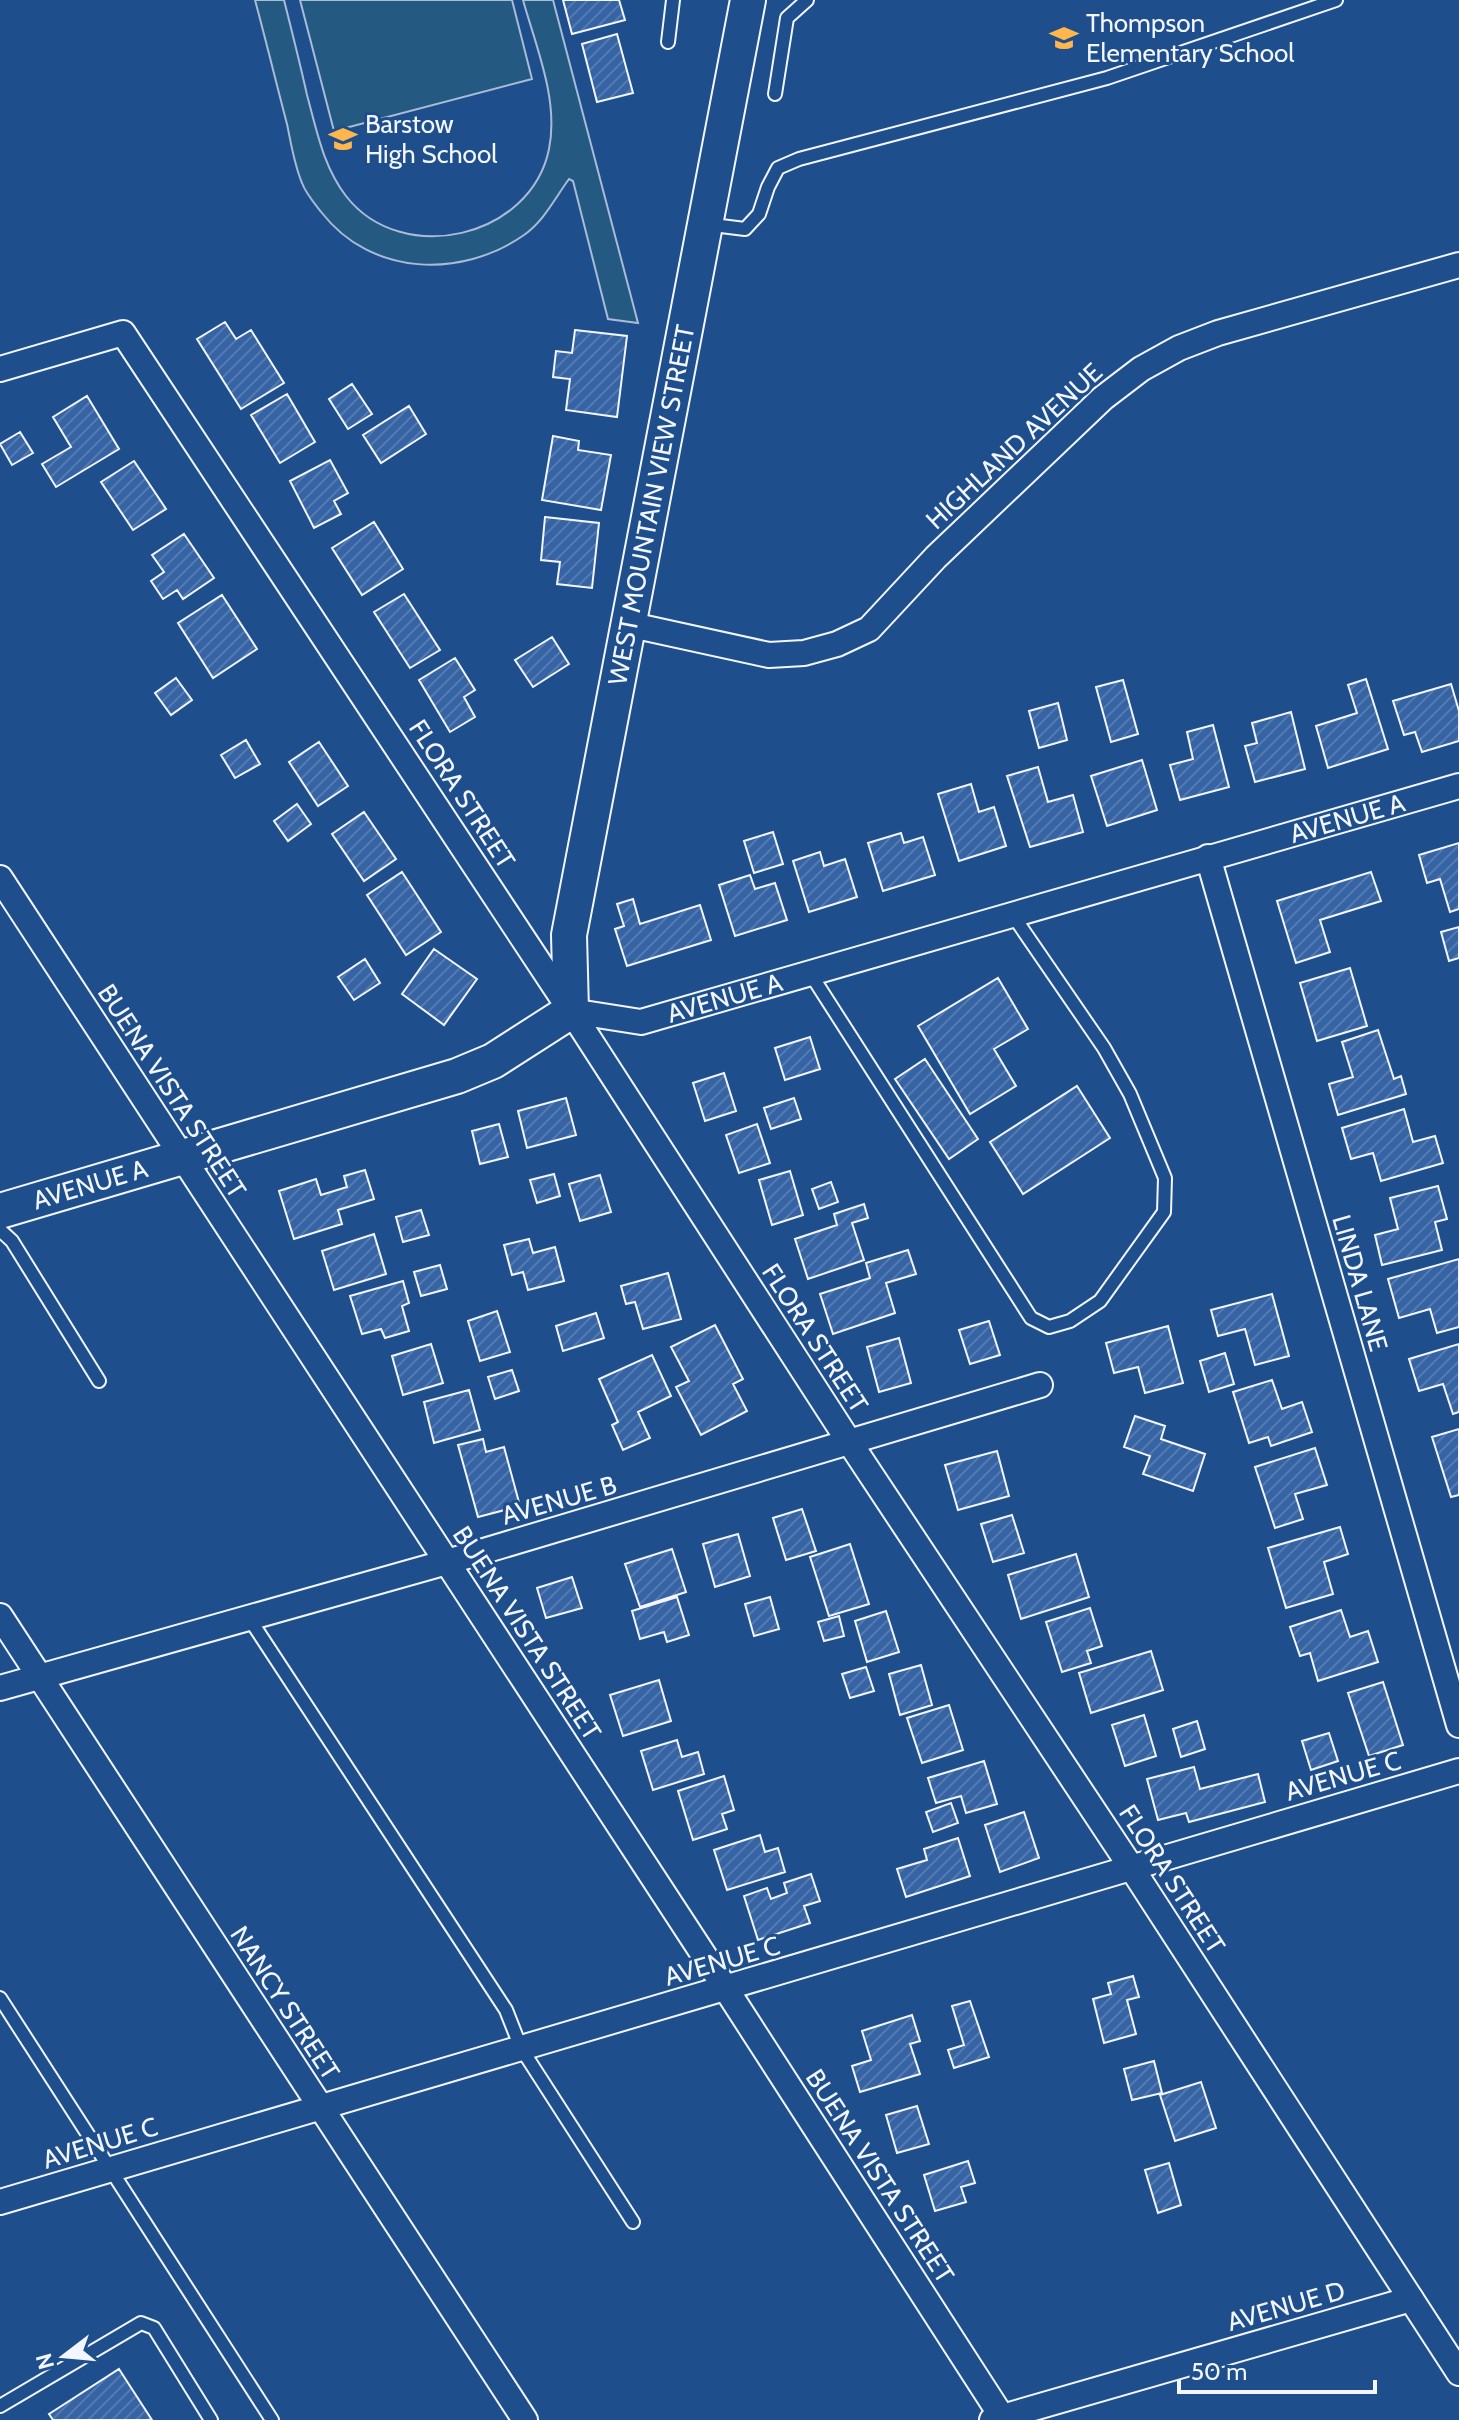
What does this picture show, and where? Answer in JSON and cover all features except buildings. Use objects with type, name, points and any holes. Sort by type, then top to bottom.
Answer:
[{"type":"street","name":"WEST MOUNTAIN VIEW STREET","points":[[571,1011],[569,935],[748,0]]},
{"type":"street","name":"HIGHLAND AVENUE","points":[[627,624],[769,655],[804,653],[837,644],[869,629],[969,525],[1103,398],[1141,369],[1179,348],[1218,333],[1459,265]]},
{"type":"street","name":"FLORA STREET","points":[[0,369],[123,333],[571,1011],[1459,2373]]},
{"type":"street","name":"AVENUE A","points":[[0,1211],[457,1076],[493,1061],[571,1011],[641,1022],[1459,786]]},
{"type":"street","name":"LINDA LANE","points":[[1208,857],[1459,1725]]},
{"type":"street","name":"BUENA VISTA STREET","points":[[0,878],[726,1989],[1000,2419]]},
{"type":"street","name":"AVENUE B","points":[[0,1688],[447,1562],[1040,1385]]},
{"type":"street","name":"NANCY STREET","points":[[0,1616],[525,2420]]},
{"type":"street","name":"AVENUE C","points":[[0,2202],[1459,1771]]},
{"type":"street","name":"AVENUE D","points":[[1000,2419],[1411,2299]]},
{"type":"lane","points":[[668,42],[673,0]]},
{"type":"lane","points":[[775,94],[787,18],[807,0]]},
{"type":"lane","points":[[705,224],[745,229],[759,214],[778,168],[799,159],[1107,78],[1336,0]]},
{"type":"lane","points":[[810,973],[1031,1318],[1049,1327],[1070,1321],[1100,1301],[1164,1212],[1165,1178],[1130,1094],[1104,1048],[1012,914]]},
{"type":"lane","points":[[0,1230],[12,1241],[99,1381]]},
{"type":"lane","points":[[249,1618],[506,2010],[521,2048],[633,2222]]},
{"type":"lane","points":[[0,1998],[272,2420]]},
{"type":"lane","points":[[0,2406],[141,2323],[154,2328],[211,2420]]},
{"type":"shaded area","points":[[255,0],[284,0],[322,148],[346,196],[370,218],[399,232],[430,236],[462,233],[492,222],[518,204],[537,180],[549,149],[551,112],[545,74],[523,0],[553,0],[638,323],[608,319],[573,181],[569,179],[543,216],[524,235],[473,259],[445,264],[418,264],[391,259],[365,249],[342,234],[311,199],[299,176]]},
{"type":"shaded area","points":[[300,0],[512,0],[532,79],[334,131]]},
{"type":"place","name":"Thompson Elementary School","points":[[1064,38]]},
{"type":"place","name":"Barstow High School","points":[[343,139]]}]
